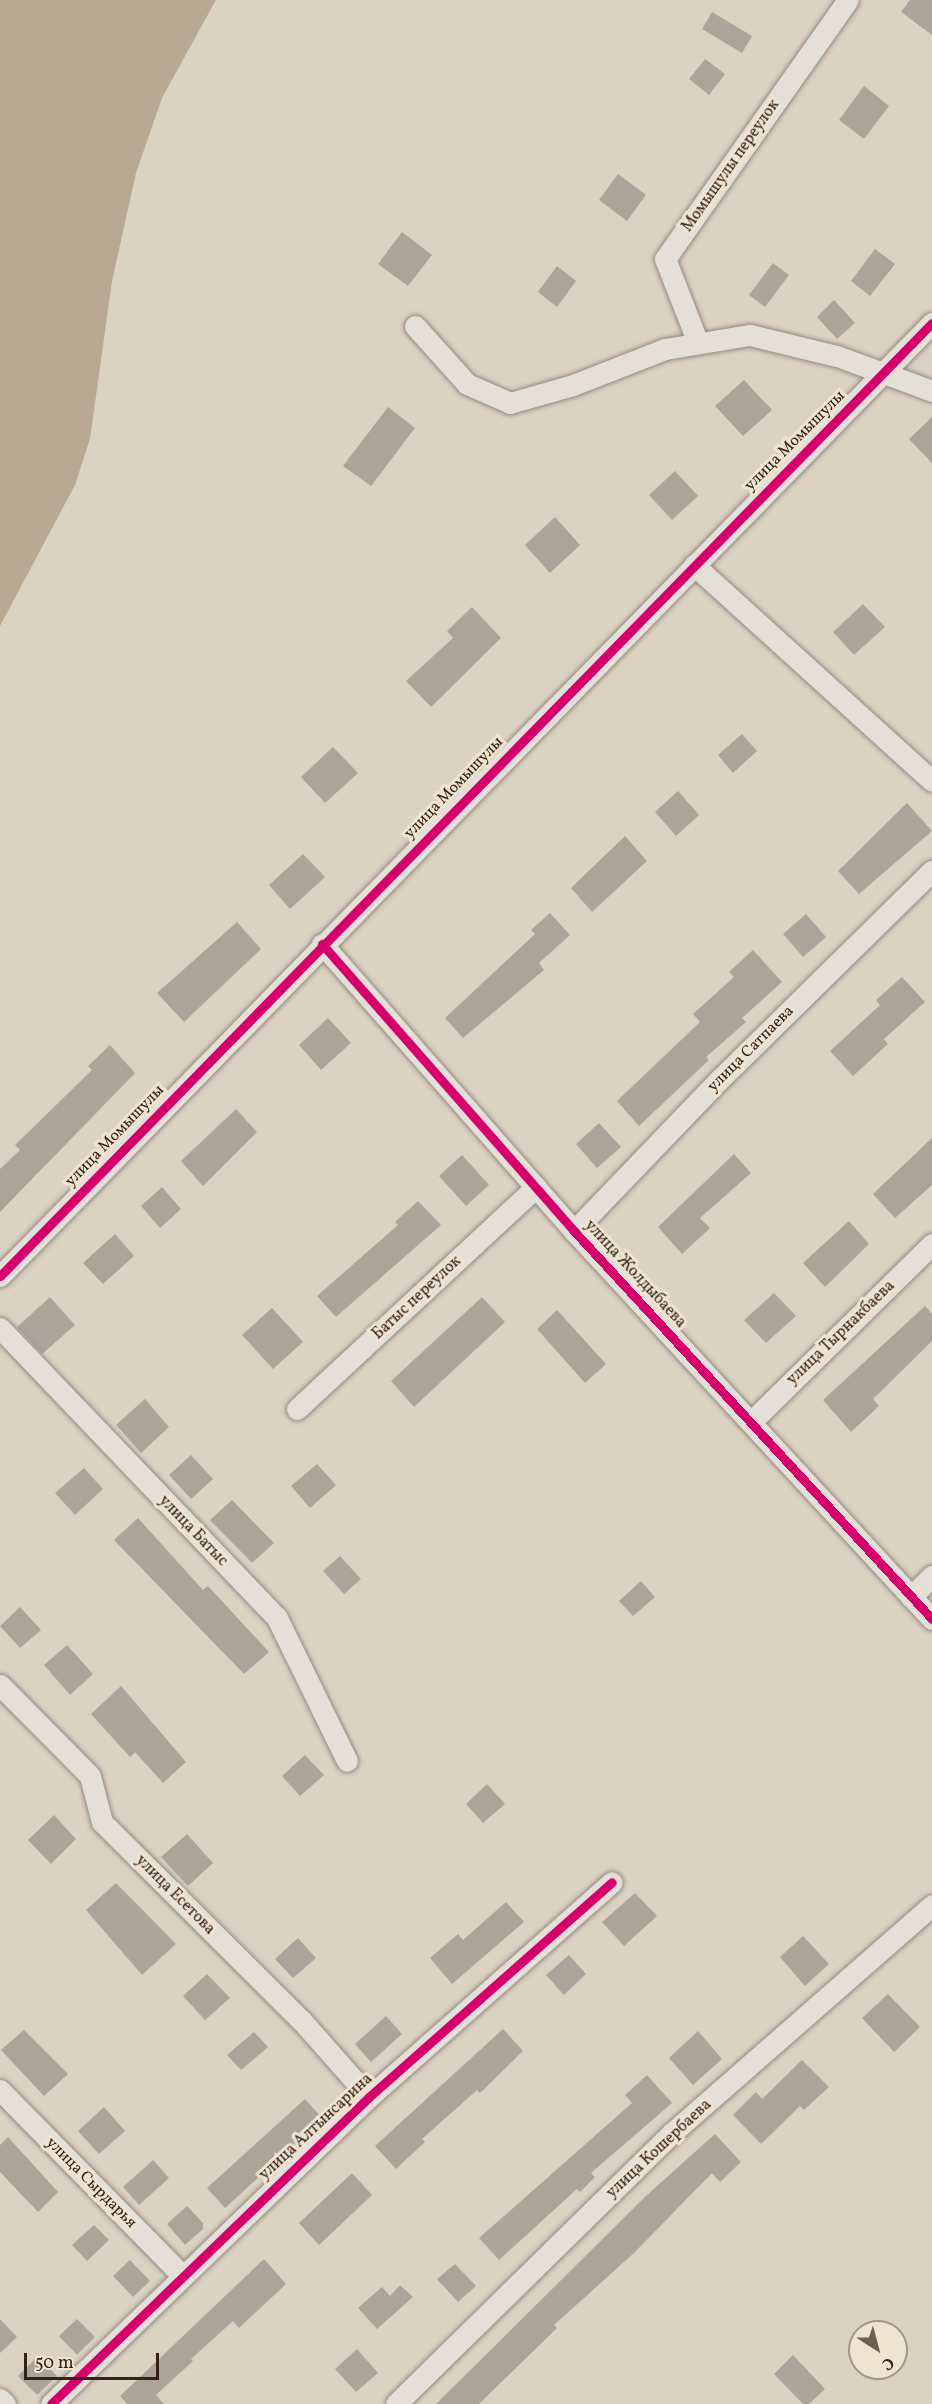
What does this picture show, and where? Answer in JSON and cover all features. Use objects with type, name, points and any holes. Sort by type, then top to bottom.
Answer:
[{"type":"street","name":"Момышулы переулок","points":[[698,343],[665,259],[848,0]]},
{"type":"street","name":"улица Момышулы","points":[[0,1276],[932,322]]},
{"type":"street","points":[[415,326],[467,384],[510,403],[573,385],[665,349],[750,335],[837,356],[932,391]]},
{"type":"street","points":[[694,565],[932,781]]},
{"type":"street","name":"улица Сатпаева","points":[[574,1231],[720,1079],[932,871]]},
{"type":"street","name":"улица Жолдыбаева","points":[[322,944],[574,1231],[932,1619]]},
{"type":"street","name":"Батыс переулок","points":[[297,1408],[536,1187]]},
{"type":"street","name":"улица Тырнакбаева","points":[[751,1422],[932,1244]]},
{"type":"street","name":"улица Батыс","points":[[0,1328],[277,1618],[347,1761]]},
{"type":"street","points":[[910,1597],[932,1576]]},
{"type":"street","name":"улица Есетова","points":[[0,1685],[90,1776],[102,1822],[302,2021],[369,2097]]},
{"type":"street","name":"улица Алтынсарина","points":[[51,2404],[369,2097],[612,1882]]},
{"type":"street","name":"улица Кошербаева","points":[[396,2404],[672,2133],[932,1905]]},
{"type":"street","name":"улица Сырдарья","points":[[0,2090],[183,2276]]},
{"type":"street","points":[[0,2399],[5,2404]]},
{"type":"shaded area","points":[[0,0],[216,0],[162,98],[136,173],[112,281],[90,439],[75,485],[0,626]]},
{"type":"building","points":[[910,0],[932,0],[932,35],[901,12]]},
{"type":"building","points":[[712,12],[752,36],[742,53],[702,29]]},
{"type":"building","points":[[705,59],[725,74],[709,95],[689,79]]},
{"type":"building","points":[[864,86],[889,106],[864,139],[839,120]]},
{"type":"building","points":[[618,174],[646,195],[627,221],[599,200]]},
{"type":"building","points":[[402,232],[432,255],[408,286],[378,264]]},
{"type":"building","points":[[875,249],[895,264],[870,296],[851,281]]},
{"type":"building","points":[[773,263],[789,275],[765,307],[749,295]]},
{"type":"building","points":[[557,266],[576,281],[557,307],[538,292]]},
{"type":"building","points":[[834,300],[855,323],[837,339],[817,317]]},
{"type":"building","points":[[744,380],[772,410],[743,436],[715,406]]},
{"type":"building","points":[[388,407],[415,428],[371,486],[343,466]]},
{"type":"building","points":[[932,417],[932,463],[909,439]]},
{"type":"building","points":[[675,471],[698,496],[672,520],[649,495]]},
{"type":"building","points":[[555,517],[580,545],[550,573],[525,545]]},
{"type":"building","points":[[863,604],[885,627],[854,655],[833,632]]},
{"type":"building","points":[[472,607],[501,638],[431,707],[406,681],[453,638],[447,631]]},
{"type":"building","points":[[742,734],[757,751],[733,773],[718,755]]},
{"type":"building","points":[[333,747],[358,773],[325,803],[301,777]]},
{"type":"building","points":[[678,791],[699,815],[676,836],[655,812]]},
{"type":"building","points":[[907,803],[932,831],[859,894],[838,871]]},
{"type":"building","points":[[625,836],[647,861],[592,912],[571,888]]},
{"type":"building","points":[[303,854],[325,877],[290,909],[269,885]]},
{"type":"building","points":[[550,913],[570,935],[539,963],[544,970],[463,1038],[445,1018],[535,934],[531,930]]},
{"type":"building","points":[[806,914],[826,937],[803,957],[783,934]]},
{"type":"building","points":[[237,922],[261,949],[184,1022],[157,993]]},
{"type":"building","points":[[753,950],[782,982],[742,1018],[746,1022],[706,1057],[709,1060],[639,1126],[617,1101],[700,1022],[693,1014],[734,977],[729,972]]},
{"type":"building","points":[[902,977],[925,1002],[884,1039],[888,1044],[853,1076],[830,1051],[880,1005],[876,1000]]},
{"type":"building","points":[[328,1018],[351,1043],[321,1070],[299,1045]]},
{"type":"building","points":[[110,1045],[135,1073],[0,1212],[0,1169],[20,1150],[15,1145],[92,1070],[88,1066]]},
{"type":"building","points":[[236,1109],[257,1132],[203,1186],[181,1161]]},
{"type":"building","points":[[599,1123],[621,1147],[597,1168],[576,1144]]},
{"type":"building","points":[[932,1138],[932,1185],[895,1218],[873,1194]]},
{"type":"building","points":[[734,1154],[751,1173],[700,1218],[710,1228],[682,1254],[658,1227]]},
{"type":"building","points":[[462,1155],[489,1185],[466,1206],[439,1176]]},
{"type":"building","points":[[162,1187],[181,1209],[160,1228],[141,1206]]},
{"type":"building","points":[[418,1201],[441,1225],[336,1317],[317,1296],[398,1225],[395,1222]]},
{"type":"building","points":[[849,1221],[869,1244],[825,1287],[803,1263]]},
{"type":"building","points":[[115,1234],[134,1256],[103,1284],[83,1263]]},
{"type":"building","points":[[774,1293],[796,1316],[766,1343],[744,1320]]},
{"type":"building","points":[[50,1297],[75,1325],[42,1354],[17,1327]]},
{"type":"building","points":[[482,1297],[505,1322],[414,1407],[391,1381]]},
{"type":"building","points":[[925,1306],[932,1314],[932,1341],[873,1399],[879,1406],[851,1432],[823,1400]]},
{"type":"building","points":[[272,1308],[303,1342],[273,1369],[242,1335]]},
{"type":"building","points":[[557,1310],[606,1364],[585,1383],[537,1329]]},
{"type":"building","points":[[145,1399],[169,1427],[141,1453],[116,1425]]},
{"type":"building","points":[[191,1455],[213,1479],[191,1499],[169,1475]]},
{"type":"building","points":[[317,1464],[336,1485],[310,1508],[291,1486]]},
{"type":"building","points":[[84,1468],[103,1489],[75,1515],[55,1493]]},
{"type":"building","points":[[232,1500],[274,1543],[252,1563],[210,1520]]},
{"type":"building","points":[[138,1518],[203,1590],[208,1586],[269,1652],[244,1674],[114,1540]]},
{"type":"building","points":[[340,1556],[361,1579],[344,1594],[323,1571]]},
{"type":"building","points":[[641,1581],[655,1597],[633,1616],[619,1601]]},
{"type":"building","points":[[20,1607],[41,1630],[20,1648],[0,1626]]},
{"type":"building","points":[[67,1645],[93,1674],[70,1695],[44,1665]]},
{"type":"building","points":[[121,1686],[186,1762],[163,1783],[135,1752],[130,1757],[91,1714]]},
{"type":"building","points":[[305,1755],[324,1775],[300,1796],[282,1776]]},
{"type":"building","points":[[487,1784],[505,1804],[483,1823],[466,1804]]},
{"type":"building","points":[[54,1815],[76,1839],[51,1864],[28,1840]]},
{"type":"building","points":[[187,1834],[213,1863],[188,1886],[161,1857]]},
{"type":"building","points":[[116,1883],[176,1944],[142,1975],[86,1910]]},
{"type":"building","points":[[635,1893],[657,1916],[624,1946],[602,1922]]},
{"type":"building","points":[[506,1902],[524,1922],[452,1984],[430,1958],[458,1934],[463,1940]]},
{"type":"building","points":[[803,1936],[829,1964],[805,1986],[780,1957]]},
{"type":"building","points":[[298,1938],[316,1958],[293,1978],[275,1959]]},
{"type":"building","points":[[569,1955],[586,1974],[564,1995],[546,1975]]},
{"type":"building","points":[[207,1974],[230,1998],[205,2020],[183,1996]]},
{"type":"building","points":[[888,1994],[920,2027],[894,2052],[862,2018]]},
{"type":"building","points":[[386,2016],[402,2034],[371,2062],[355,2044]]},
{"type":"building","points":[[503,2029],[523,2051],[480,2093],[477,2090],[422,2139],[425,2142],[396,2169],[375,2146]]},
{"type":"building","points":[[24,2030],[68,2074],[44,2096],[1,2050]]},
{"type":"building","points":[[698,2031],[722,2059],[693,2085],[669,2058]]},
{"type":"building","points":[[254,2032],[268,2047],[241,2070],[227,2055]]},
{"type":"building","points":[[802,2060],[829,2087],[804,2110],[800,2106],[761,2144],[733,2115],[756,2092],[762,2099]]},
{"type":"building","points":[[647,2075],[672,2103],[591,2173],[595,2177],[580,2192],[577,2189],[499,2260],[479,2238],[632,2103],[625,2095]]},
{"type":"building","points":[[305,2099],[323,2119],[225,2208],[207,2188]]},
{"type":"building","points":[[104,2107],[125,2131],[99,2154],[78,2131]]},
{"type":"building","points":[[715,2134],[741,2162],[720,2182],[712,2173],[634,2253],[554,2325],[557,2328],[479,2404],[436,2404],[647,2195]]},
{"type":"building","points":[[8,2137],[58,2192],[38,2212],[0,2172],[0,2145]]},
{"type":"building","points":[[153,2160],[169,2178],[139,2205],[123,2187]]},
{"type":"building","points":[[352,2173],[372,2195],[319,2245],[299,2223]]},
{"type":"building","points":[[187,2206],[203,2223],[203,2229],[185,2245],[167,2224]]},
{"type":"building","points":[[94,2225],[109,2240],[87,2261],[72,2245]]},
{"type":"building","points":[[264,2259],[286,2284],[239,2328],[233,2321],[191,2359],[193,2361],[156,2395],[164,2404],[127,2404],[120,2396]]},
{"type":"building","points":[[130,2260],[150,2281],[133,2297],[113,2276]]},
{"type":"building","points":[[455,2264],[476,2286],[458,2302],[437,2279]]},
{"type":"building","points":[[400,2285],[413,2297],[377,2329],[358,2308],[382,2287],[390,2296]]},
{"type":"building","points":[[0,2319],[17,2337],[0,2353]]},
{"type":"building","points":[[77,2319],[95,2337],[77,2355],[59,2336]]},
{"type":"building","points":[[357,2349],[378,2373],[356,2392],[335,2369]]},
{"type":"building","points":[[793,2355],[825,2389],[809,2404],[803,2404],[774,2374]]},
{"type":"building","points":[[38,2356],[57,2376],[37,2395],[18,2376]]},
{"type":"cycle path","points":[[0,1276],[932,323]]},
{"type":"cycle path","points":[[322,944],[574,1231],[932,1619]]},
{"type":"cycle path","points":[[51,2404],[369,2097],[612,1882]]}]
